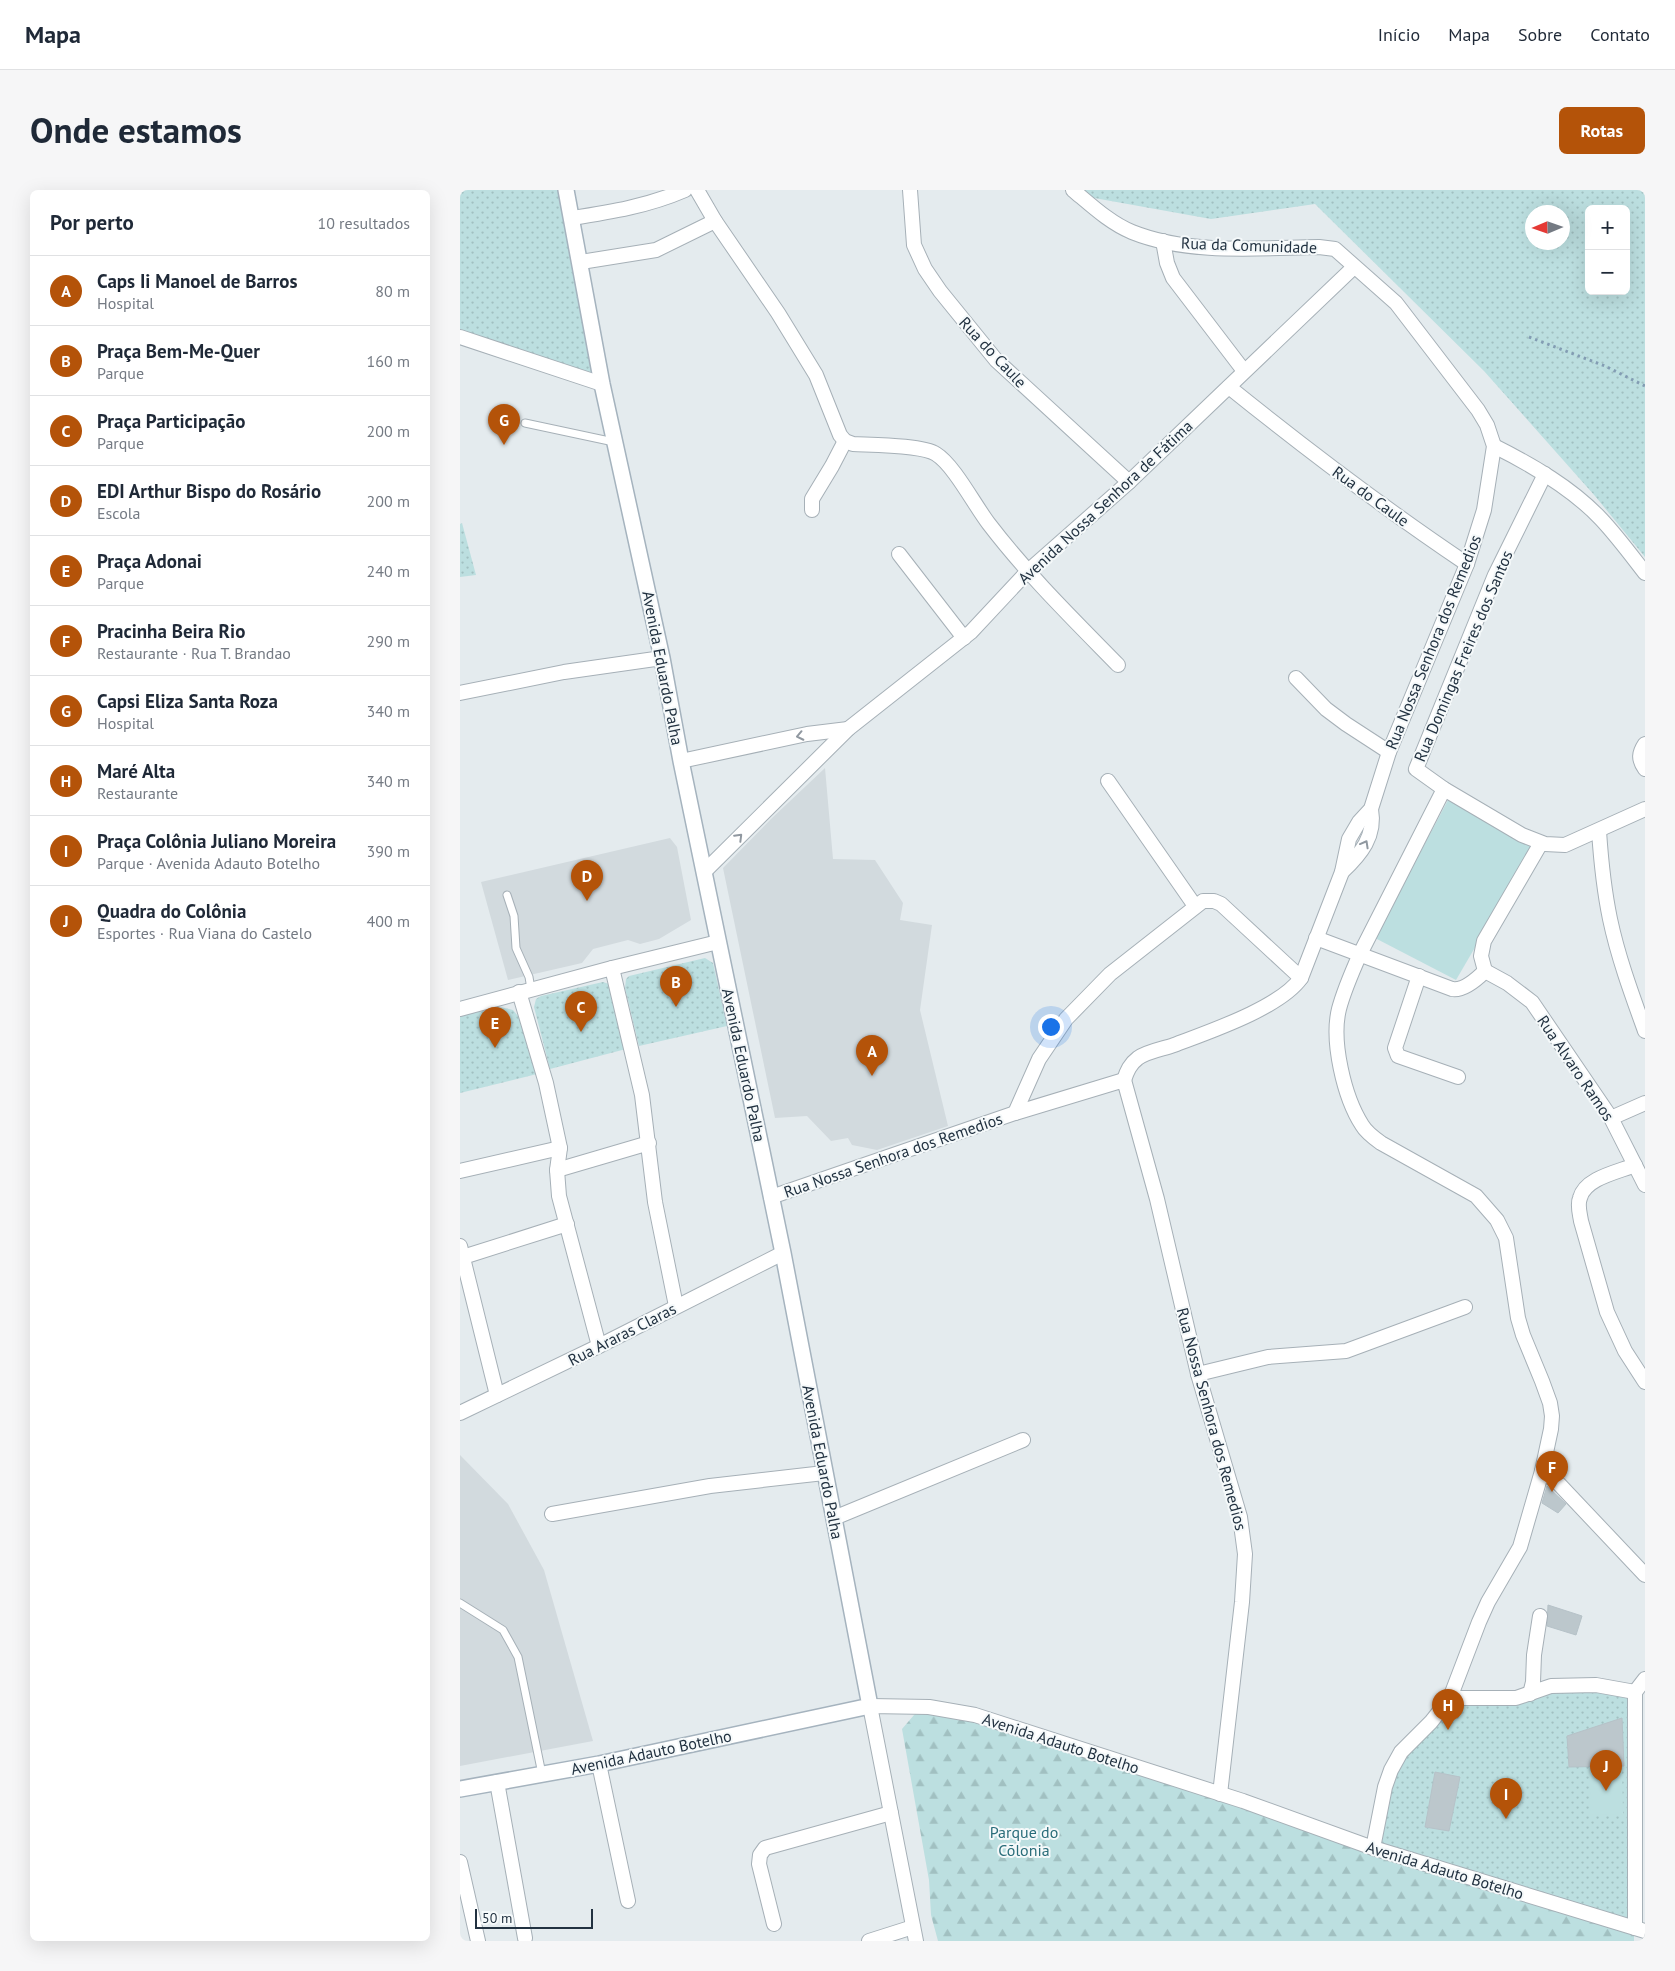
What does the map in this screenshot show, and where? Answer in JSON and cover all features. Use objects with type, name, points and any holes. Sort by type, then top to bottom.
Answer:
[{"type":"street","name":"Avenida Eduardo Palha","points":[[566,190],[581,262],[602,384],[662,658],[681,761],[783,1253],[914,1934]]},
{"type":"street","points":[[572,218],[632,208],[662,200],[685,190]]},
{"type":"street","points":[[697,190],[715,221],[778,314],[816,375],[828,401],[837,428],[845,441],[853,444],[919,449],[936,453],[1027,572],[1118,665]]},
{"type":"street","name":"Rua do Caule","points":[[910,190],[914,245],[925,269],[940,291],[996,360],[1128,482]]},
{"type":"street","name":"Rua da Comunidade","points":[[1073,190],[1113,222],[1132,232],[1163,241],[1186,246],[1212,248],[1328,248],[1336,250],[1396,303],[1454,376],[1487,426],[1494,446]]},
{"type":"street","points":[[581,262],[656,250],[715,221]]},
{"type":"street","points":[[1163,241],[1167,263],[1173,278],[1244,372]]},
{"type":"street","name":"Avenida Nossa Senhora de Fátima","points":[[705,872],[848,729],[964,638],[1027,572],[1229,388],[1354,267]]},
{"type":"street","points":[[460,337],[602,384]]},
{"type":"street","name":"Rua do Caule","points":[[1229,388],[1296,441],[1404,521],[1467,564]]},
{"type":"street","points":[[812,510],[812,499],[845,441]]},
{"type":"street","points":[[1494,446],[1544,474],[1601,519],[1645,573]]},
{"type":"street","name":"Rua Nossa Senhora dos Remedios","points":[[1220,1794],[1242,1602],[1245,1554],[1240,1517],[1198,1374],[1157,1199],[1124,1080],[1127,1071],[1140,1057],[1218,1028],[1252,1013],[1287,993],[1301,978],[1342,872],[1360,853],[1372,832],[1371,808],[1389,752],[1467,564],[1484,510],[1494,446]]},
{"type":"street","name":"Rua Domingas Freires dos Santos","points":[[1444,789],[1416,769],[1495,576],[1544,474]]},
{"type":"street","points":[[899,554],[964,638]]},
{"type":"street","points":[[460,693],[564,672],[662,658]]},
{"type":"street","points":[[1296,678],[1326,709],[1389,752]]},
{"type":"street","points":[[681,761],[807,734],[848,729]]},
{"type":"street","points":[[1645,744],[1640,751],[1640,757],[1645,769]]},
{"type":"street","points":[[1108,781],[1194,906],[1209,900],[1221,904],[1301,978]]},
{"type":"street","points":[[1373,1848],[1385,1787],[1391,1770],[1401,1752],[1450,1698],[1488,1602],[1520,1547],[1542,1471],[1552,1416],[1550,1402],[1518,1318],[1506,1238],[1497,1220],[1476,1196],[1381,1143],[1362,1126],[1353,1108],[1344,1078],[1338,1044],[1339,1010],[1360,954],[1444,789],[1522,835],[1542,843],[1565,845],[1645,809]]},
{"type":"street","points":[[1599,831],[1610,921],[1617,948],[1645,1031]]},
{"type":"street","points":[[1316,938],[1457,990],[1480,976],[1484,971],[1481,956],[1484,941],[1542,843]]},
{"type":"street","name":"Rua Nossa Senhora dos Remedios","points":[[1015,1113],[1039,1059],[1066,1019],[1110,974],[1194,906]]},
{"type":"street","points":[[460,1009],[525,990],[718,942]]},
{"type":"street","points":[[612,968],[642,1095],[655,1202],[676,1306]]},
{"type":"street","name":"Rua Alvaro Ramos","points":[[1484,971],[1507,983],[1532,1002],[1611,1118],[1645,1185]]},
{"type":"street","points":[[1419,976],[1395,1053],[1398,1056],[1458,1077]]},
{"type":"street","points":[[525,990],[560,1148],[557,1170],[559,1196],[599,1346]]},
{"type":"street","name":"Rua Nossa Senhora dos Remedios","points":[[771,1197],[1015,1113],[1124,1080]]},
{"type":"street","points":[[1611,1118],[1645,1103]]},
{"type":"street","points":[[557,1170],[649,1143]]},
{"type":"street","points":[[460,1171],[560,1148]]},
{"type":"street","points":[[1635,1165],[1593,1182],[1583,1190],[1579,1199],[1579,1207],[1581,1221],[1607,1312],[1625,1351],[1645,1382]]},
{"type":"street","points":[[498,1395],[461,1251],[567,1224]]},
{"type":"street","name":"Rua Araras Claras","points":[[460,1413],[599,1346],[783,1253]]},
{"type":"street","points":[[1198,1374],[1268,1357],[1346,1351],[1465,1307]]},
{"type":"street","points":[[834,1518],[1023,1440]]},
{"type":"street","points":[[1542,1471],[1559,1484],[1645,1574]]},
{"type":"street","points":[[552,1514],[710,1486],[824,1473]]},
{"type":"street","points":[[1530,1694],[1540,1616]]},
{"type":"street","points":[[1640,1930],[1635,1692],[1645,1679]]},
{"type":"street","points":[[1450,1698],[1516,1698],[1551,1686],[1596,1685],[1635,1692]]},
{"type":"street","name":"Avenida Adauto Botelho","points":[[460,1789],[599,1764],[870,1706],[928,1707],[975,1715],[1220,1794],[1373,1848],[1640,1930]]},
{"type":"street","points":[[599,1764],[628,1901]]},
{"type":"street","points":[[497,1782],[525,1938]]},
{"type":"street","points":[[774,1924],[759,1864],[760,1855],[765,1848],[891,1813]]},
{"type":"street","points":[[460,1862],[478,1941]]},
{"type":"street","points":[[869,1941],[914,1934]]},
{"type":"lane","points":[[525,423],[615,442]]},
{"type":"lane","points":[[507,895],[514,916],[518,955],[529,977],[525,990]]},
{"type":"lane","points":[[460,1603],[503,1630],[518,1657],[542,1774]]},
{"type":"path","points":[[1529,337],[1605,366],[1645,386]]},
{"type":"shaded area","points":[[825,768],[833,859],[875,860],[903,903],[900,920],[932,925],[920,1010],[948,1126],[877,1150],[852,1145],[848,1138],[831,1141],[807,1116],[775,1118],[723,868]]},
{"type":"shaded area","points":[[670,838],[677,847],[691,920],[659,939],[640,944],[628,940],[593,949],[582,963],[508,980],[481,882]]},
{"type":"shaded area","points":[[460,1455],[508,1504],[544,1570],[593,1741],[460,1766]]},
{"type":"green space","points":[[460,190],[560,190],[594,376],[460,337]]},
{"type":"green space","points":[[1079,190],[1645,190],[1645,557],[1595,496],[1484,371],[1315,204],[1211,219],[1083,196]]},
{"type":"green space","points":[[462,523],[476,575],[460,577],[460,524]]},
{"type":"green space","points":[[1448,800],[1533,848],[1456,980],[1375,938]]},
{"type":"green space","points":[[705,958],[713,963],[727,1026],[639,1046],[625,988],[626,979],[629,976]]},
{"type":"green space","points":[[603,982],[609,984],[626,1049],[550,1069],[534,1007],[536,999],[541,996]]},
{"type":"green space","points":[[500,1007],[513,1010],[523,1022],[537,1074],[460,1093],[460,1016]]},
{"type":"green space","points":[[1574,1689],[1635,1692],[1634,1926],[1375,1846],[1394,1771],[1450,1700],[1545,1694]]},
{"type":"green space","name":"Parque do Cõlonia","points":[[920,1708],[978,1721],[1634,1931],[1634,1941],[938,1941],[931,1915],[929,1880],[902,1729]]},
{"type":"green space","points":[[1622,1767],[1623,1814],[1591,1815],[1589,1769]]},
{"type":"building","points":[[1547,1486],[1566,1504],[1558,1513],[1542,1503]]},
{"type":"building","points":[[1548,1605],[1582,1616],[1576,1635],[1547,1626]]},
{"type":"building","points":[[1622,1718],[1624,1766],[1569,1767],[1567,1736]]},
{"type":"building","points":[[1435,1772],[1460,1777],[1449,1831],[1425,1827]]},
{"type":"place","name":"Capsi Eliza Santa Roza","points":[[504,445]]},
{"type":"place","name":"EDI Arthur Bispo do Rosário","points":[[587,901]]},
{"type":"place","name":"Praça Bem-Me-Quer","points":[[676,1007]]},
{"type":"place","name":"Praça Participação","points":[[581,1032]]},
{"type":"place","name":"Praça Adonai","points":[[495,1048]]},
{"type":"place","name":"Caps Ii Manoel de Barros","points":[[872,1076]]},
{"type":"place","name":"Pracinha Beira Rio","points":[[1552,1492]]},
{"type":"place","name":"Maré Alta","points":[[1448,1730]]},
{"type":"place","name":"Quadra do Colônia","points":[[1606,1791]]},
{"type":"place","name":"Praça Colônia Juliano Moreira","points":[[1506,1819]]}]
